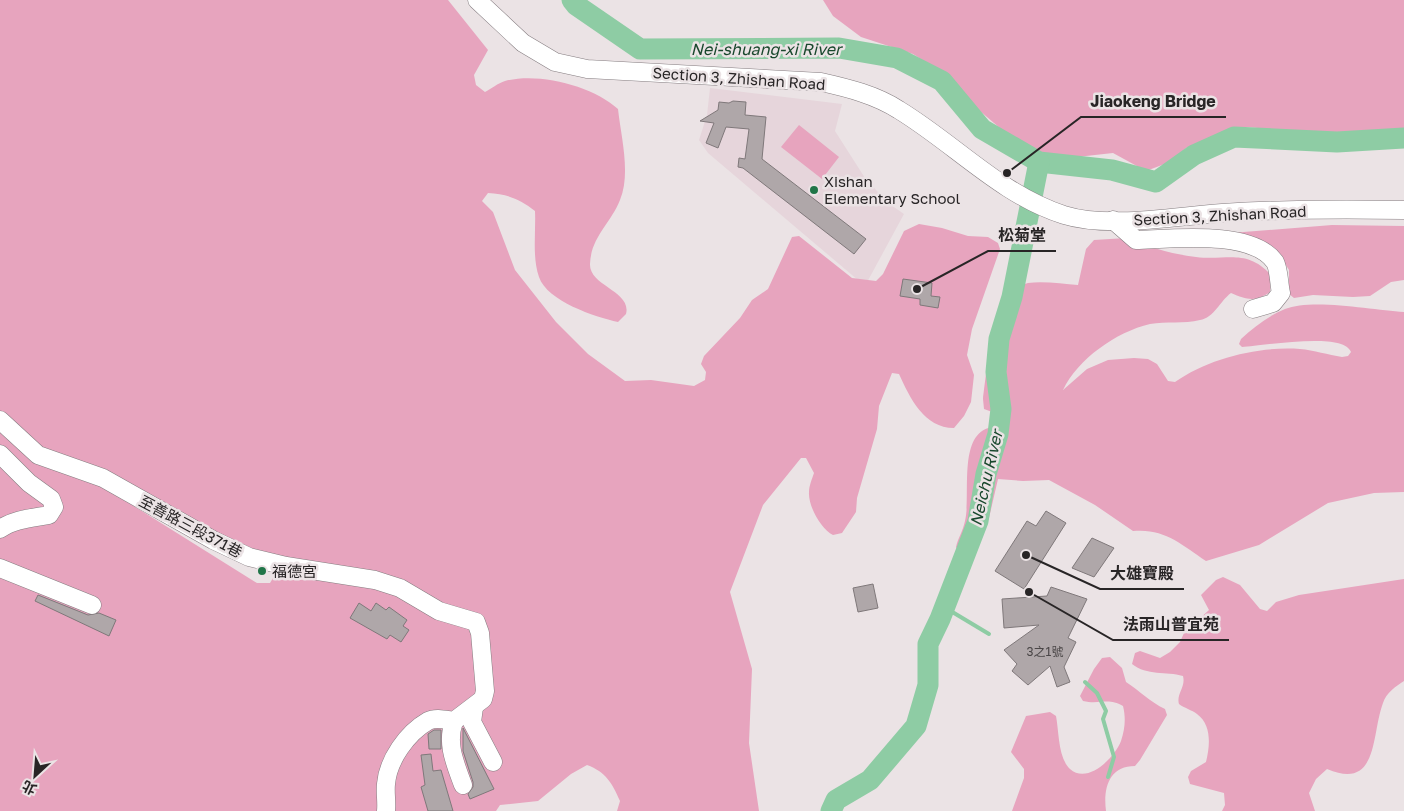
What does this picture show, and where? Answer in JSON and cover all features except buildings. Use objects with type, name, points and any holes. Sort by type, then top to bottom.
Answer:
[{"type":"street","name":"Section 3, Zhishan Road","points":[[478,0],[523,43],[555,62],[586,69],[821,82],[859,91],[898,109],[1021,196],[1065,215],[1087,220],[1224,213],[1404,210]]},
{"type":"street","points":[[1113,220],[1136,240],[1207,237],[1240,242],[1263,252],[1276,263],[1281,293],[1273,303],[1253,309]]},
{"type":"street","name":"至善路三段371巷","points":[[0,420],[38,455],[103,478],[213,540],[249,557],[286,566],[375,580],[400,588],[439,611],[476,622],[480,633],[485,691],[483,699],[454,721]]},
{"type":"street","points":[[0,454],[28,483],[51,499],[54,507],[49,515],[20,520],[6,524],[0,529]]},
{"type":"street","points":[[0,568],[92,605]]},
{"type":"street","points":[[474,707],[472,722],[493,762]]},
{"type":"street","points":[[386,811],[388,797],[386,784],[401,746],[429,720],[440,718],[454,721],[451,731],[451,751],[463,785]]},
{"type":"shaded area","points":[[0,0],[448,0],[488,50],[474,75],[476,85],[485,92],[505,81],[533,78],[549,80],[565,83],[595,94],[618,109],[625,178],[620,200],[594,246],[590,264],[596,278],[617,294],[626,306],[626,314],[618,322],[573,307],[551,293],[544,286],[539,277],[536,261],[535,211],[519,200],[501,195],[488,193],[482,201],[493,212],[515,270],[556,322],[588,354],[625,381],[651,380],[694,386],[705,380],[706,372],[701,364],[704,356],[740,318],[752,300],[768,289],[792,237],[799,236],[852,278],[876,281],[883,274],[904,231],[919,224],[942,228],[968,236],[988,237],[998,243],[1000,249],[972,329],[967,355],[974,375],[971,402],[964,416],[954,428],[943,427],[926,417],[913,402],[899,374],[892,373],[879,406],[877,429],[857,498],[856,512],[842,533],[833,535],[828,532],[813,510],[809,492],[814,473],[806,458],[801,458],[763,505],[730,592],[752,669],[749,743],[759,811],[617,811],[620,801],[611,784],[599,771],[587,765],[571,774],[538,801],[500,805],[496,811],[0,811],[0,428],[97,483],[257,583],[270,583],[276,573],[270,557],[181,518],[37,448],[0,412]]},
{"type":"shaded area","points":[[823,0],[1404,0],[1404,132],[1340,135],[1247,127],[1216,136],[1186,148],[1170,162],[1146,171],[1113,153],[1077,157],[1045,155],[1008,135],[980,111],[949,77],[913,54],[861,37],[833,16]]},
{"type":"shaded area","name":"Xishan Elementary School","points":[[710,88],[842,104],[835,131],[865,178],[888,203],[904,214],[865,286],[708,153],[699,140],[707,115]]},
{"type":"shaded area","points":[[799,125],[839,157],[822,179],[781,147]]},
{"type":"shaded area","points":[[1332,225],[1404,226],[1404,280],[1391,282],[1370,296],[1313,295],[1294,298],[1289,294],[1289,270],[1284,262],[1218,234]]},
{"type":"shaded area","points":[[1126,238],[1160,250],[1187,256],[1207,258],[1236,257],[1253,261],[1271,275],[1270,292],[1256,299],[1231,293],[1205,319],[1150,324],[1124,333],[1099,348],[1088,358],[1078,368],[1063,390],[1087,369],[1108,360],[1148,359],[1157,364],[1168,381],[1175,382],[1203,366],[1235,355],[1251,352],[1300,349],[1342,357],[1348,356],[1351,352],[1345,346],[1334,342],[1301,341],[1242,347],[1239,344],[1241,339],[1267,318],[1285,309],[1297,306],[1326,305],[1404,312],[1404,492],[1374,493],[1328,503],[1259,545],[1206,561],[1172,538],[1154,532],[1133,531],[1095,505],[1049,480],[1023,481],[998,479],[989,518],[967,559],[961,555],[956,547],[967,509],[968,461],[971,447],[977,435],[988,428],[1003,427],[1009,418],[984,409],[983,399],[990,351],[999,315],[1007,300],[1016,289],[1028,283],[1047,282],[1078,285],[1086,249],[1094,240]]},
{"type":"shaded area","points":[[1223,577],[1240,585],[1260,609],[1267,611],[1276,602],[1299,595],[1404,579],[1404,681],[1384,699],[1374,744],[1364,766],[1356,772],[1344,774],[1327,769],[1316,779],[1309,793],[1315,811],[1222,811],[1225,805],[1224,793],[1190,784],[1188,777],[1191,771],[1206,762],[1209,736],[1202,719],[1179,704],[1178,700],[1184,680],[1183,676],[1150,672],[1132,664],[1135,653],[1140,651],[1160,658],[1170,652],[1180,642],[1184,633],[1209,610],[1201,595],[1216,580]]},
{"type":"shaded area","points":[[1110,657],[1122,668],[1126,682],[1165,709],[1167,715],[1140,760],[1135,766],[1119,770],[1110,780],[1106,794],[1106,811],[1012,811],[1024,778],[1024,769],[1011,752],[1026,716],[1050,712],[1056,716],[1063,758],[1070,769],[1077,773],[1085,774],[1100,767],[1118,747],[1124,728],[1125,715],[1123,706],[1113,702],[1083,701],[1080,696],[1102,658]]},
{"type":"waterway","name":"Nei-shuang-xi River","points":[[572,0],[576,5],[640,49],[839,48],[897,58],[942,81],[982,129],[1039,162],[1112,170],[1156,182],[1194,155],[1234,137],[1337,142],[1404,138]]},
{"type":"waterway","name":"Neichu River","points":[[831,811],[836,800],[870,780],[916,726],[928,685],[928,644],[940,619],[978,521],[986,474],[998,434],[1001,409],[996,372],[999,339],[1012,297],[1039,162]]},
{"type":"waterway","points":[[944,607],[989,634]]},
{"type":"waterway","points":[[1085,682],[1097,693],[1106,711],[1103,719],[1114,757],[1108,777]]},
{"type":"place","name":"Jiaokeng Bridge","points":[[1007,173]]},
{"type":"place","name":"Xishan Elementary School","points":[[814,190]]},
{"type":"place","name":"松菊堂","points":[[917,289]]},
{"type":"place","name":"大雄寶殿","points":[[1026,555]]},
{"type":"place","name":"福德宮","points":[[262,571]]},
{"type":"place","name":"法雨山普宜苑","points":[[1029,592]]}]
